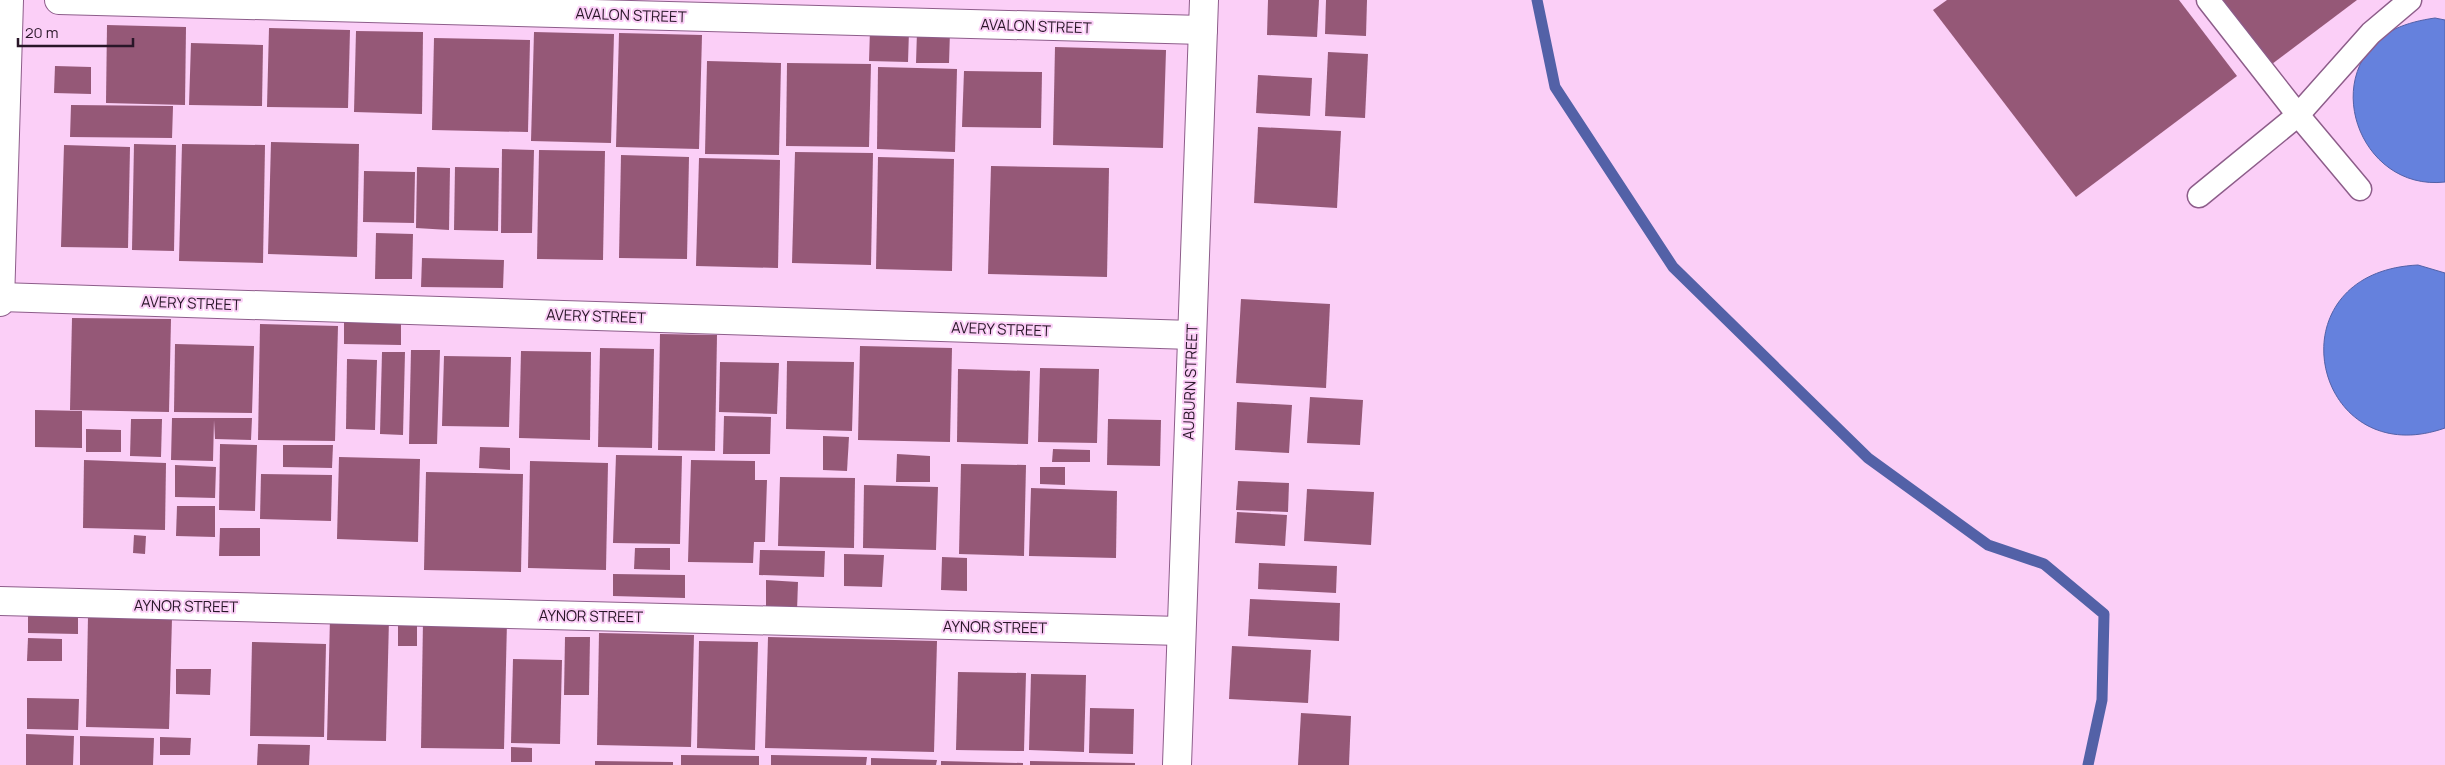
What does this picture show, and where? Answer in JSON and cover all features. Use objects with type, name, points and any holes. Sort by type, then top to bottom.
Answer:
[{"type":"street","points":[[0,302],[9,0]]},
{"type":"street","name":"AVALON STREET","points":[[59,0],[1203,30]]},
{"type":"street","name":"AUBURN STREET","points":[[1177,765],[1204,0]]},
{"type":"street","name":"AVERY STREET","points":[[0,297],[1192,335]]},
{"type":"street","name":"AYNOR STREET","points":[[0,602],[1181,631]]},
{"type":"lane","points":[[2208,0],[2298,115],[2360,189]]},
{"type":"lane","points":[[2199,196],[2298,115],[2371,33],[2410,0]]},
{"type":"water","points":[[2435,18],[2445,20],[2445,182],[2415,180],[2389,168],[2370,149],[2358,125],[2353,98],[2357,72],[2371,48],[2395,29]]},
{"type":"water","points":[[2418,265],[2445,273],[2445,428],[2400,435],[2364,423],[2338,399],[2325,367],[2326,332],[2340,300],[2371,276]]},
{"type":"building","points":[[1268,0],[1319,0],[1317,37],[1267,35]]},
{"type":"building","points":[[1326,0],[1367,0],[1366,36],[1325,34]]},
{"type":"building","points":[[1947,0],[2179,0],[2237,76],[2076,197],[1933,10]]},
{"type":"building","points":[[2217,0],[2357,0],[2268,67]]},
{"type":"building","points":[[107,25],[186,27],[185,105],[106,103]]},
{"type":"building","points":[[269,28],[350,30],[348,108],[267,107]]},
{"type":"building","points":[[870,29],[909,30],[908,62],[869,61]]},
{"type":"building","points":[[356,31],[423,32],[422,114],[354,112]]},
{"type":"building","points":[[917,31],[950,32],[949,63],[916,63]]},
{"type":"building","points":[[534,32],[614,34],[611,143],[531,141]]},
{"type":"building","points":[[619,33],[702,35],[699,149],[616,147]]},
{"type":"building","points":[[434,38],[530,40],[528,132],[432,130]]},
{"type":"building","points":[[191,43],[263,45],[262,106],[189,105]]},
{"type":"building","points":[[1055,47],[1166,50],[1163,148],[1053,145]]},
{"type":"building","points":[[1328,52],[1368,54],[1365,118],[1325,116]]},
{"type":"building","points":[[707,61],[781,63],[779,155],[705,154]]},
{"type":"building","points":[[787,63],[871,64],[869,147],[786,146]]},
{"type":"building","points":[[55,66],[91,67],[91,94],[54,93]]},
{"type":"building","points":[[878,67],[957,69],[955,152],[877,149]]},
{"type":"building","points":[[964,71],[1042,72],[1041,128],[962,127]]},
{"type":"building","points":[[1258,75],[1312,78],[1310,116],[1256,113]]},
{"type":"building","points":[[71,105],[173,106],[172,138],[70,137]]},
{"type":"building","points":[[1258,127],[1341,131],[1337,208],[1254,203]]},
{"type":"building","points":[[271,142],[359,144],[357,257],[268,254]]},
{"type":"building","points":[[134,144],[176,145],[174,251],[132,250]]},
{"type":"building","points":[[182,144],[265,145],[263,263],[179,261]]},
{"type":"building","points":[[64,145],[130,147],[128,248],[61,247]]},
{"type":"building","points":[[502,149],[534,150],[532,233],[501,233]]},
{"type":"building","points":[[539,150],[605,151],[603,260],[537,259]]},
{"type":"building","points":[[795,152],[873,153],[871,265],[792,263]]},
{"type":"building","points":[[621,155],[689,157],[687,259],[619,258]]},
{"type":"building","points":[[878,157],[954,159],[952,271],[876,269]]},
{"type":"building","points":[[699,158],[780,160],[778,268],[696,266]]},
{"type":"building","points":[[991,166],[1109,168],[1107,277],[988,274]]},
{"type":"building","points":[[417,167],[450,168],[449,230],[416,228]]},
{"type":"building","points":[[455,167],[499,168],[498,231],[454,230]]},
{"type":"building","points":[[364,171],[415,172],[414,223],[363,222]]},
{"type":"building","points":[[376,233],[413,234],[412,279],[375,279]]},
{"type":"building","points":[[422,258],[504,260],[503,288],[421,287]]},
{"type":"building","points":[[1241,299],[1330,304],[1326,388],[1236,383]]},
{"type":"building","points":[[72,318],[171,319],[169,412],[70,410]]},
{"type":"building","points":[[344,322],[401,324],[401,345],[344,344]]},
{"type":"building","points":[[260,324],[338,326],[335,441],[258,440]]},
{"type":"building","points":[[660,334],[717,335],[715,451],[658,450]]},
{"type":"building","points":[[175,344],[254,346],[252,413],[174,412]]},
{"type":"building","points":[[860,346],[952,348],[950,442],[858,440]]},
{"type":"building","points":[[600,348],[654,349],[652,448],[598,447]]},
{"type":"building","points":[[411,350],[440,350],[437,444],[409,444]]},
{"type":"building","points":[[521,351],[591,352],[590,440],[519,438]]},
{"type":"building","points":[[382,352],[405,352],[403,435],[380,434]]},
{"type":"building","points":[[444,356],[511,357],[509,427],[442,426]]},
{"type":"building","points":[[347,359],[377,360],[375,430],[346,429]]},
{"type":"building","points":[[787,361],[854,362],[852,431],[786,429]]},
{"type":"building","points":[[720,362],[779,363],[777,414],[719,412]]},
{"type":"building","points":[[1040,368],[1099,369],[1097,443],[1038,442]]},
{"type":"building","points":[[958,369],[1030,371],[1028,444],[957,442]]},
{"type":"building","points":[[1310,397],[1363,400],[1360,445],[1307,443]]},
{"type":"building","points":[[1237,402],[1292,405],[1289,453],[1235,450]]},
{"type":"building","points":[[35,410],[82,411],[82,448],[35,447]]},
{"type":"building","points":[[724,416],[771,417],[770,454],[723,454]]},
{"type":"building","points":[[172,418],[252,418],[251,440],[215,439],[214,420],[213,461],[171,460]]},
{"type":"building","points":[[131,419],[162,419],[161,457],[130,456]]},
{"type":"building","points":[[1108,419],[1161,420],[1160,466],[1107,465]]},
{"type":"building","points":[[86,429],[121,430],[121,452],[86,452]]},
{"type":"building","points":[[823,436],[849,437],[847,471],[823,470]]},
{"type":"building","points":[[220,444],[257,445],[255,511],[219,510]]},
{"type":"building","points":[[283,445],[333,445],[332,468],[283,467]]},
{"type":"building","points":[[480,447],[510,448],[510,470],[479,468]]},
{"type":"building","points":[[1053,449],[1090,450],[1090,462],[1052,462]]},
{"type":"building","points":[[897,454],[930,456],[930,482],[896,482]]},
{"type":"building","points":[[616,455],[682,456],[680,544],[613,543]]},
{"type":"building","points":[[339,457],[420,459],[418,542],[337,539]]},
{"type":"building","points":[[84,460],[166,463],[165,530],[83,528]]},
{"type":"building","points":[[691,460],[755,461],[755,480],[767,480],[765,542],[754,542],[753,563],[688,562]]},
{"type":"building","points":[[530,461],[608,463],[606,570],[528,568]]},
{"type":"building","points":[[961,464],[1026,465],[1024,556],[959,554]]},
{"type":"building","points":[[175,465],[216,467],[215,498],[175,497]]},
{"type":"building","points":[[1040,467],[1065,467],[1065,485],[1040,484]]},
{"type":"building","points":[[426,472],[523,474],[521,572],[424,570]]},
{"type":"building","points":[[261,474],[332,475],[331,521],[260,519]]},
{"type":"building","points":[[780,477],[855,478],[854,548],[778,546]]},
{"type":"building","points":[[1238,481],[1289,483],[1288,512],[1236,510]]},
{"type":"building","points":[[864,485],[938,487],[936,550],[863,548]]},
{"type":"building","points":[[1031,488],[1117,491],[1116,558],[1029,556]]},
{"type":"building","points":[[1307,489],[1374,492],[1371,545],[1304,541]]},
{"type":"building","points":[[177,506],[215,506],[215,537],[176,536]]},
{"type":"building","points":[[1237,512],[1287,515],[1285,546],[1235,543]]},
{"type":"building","points":[[220,528],[260,528],[260,556],[219,556]]},
{"type":"building","points":[[134,535],[146,536],[145,554],[133,553]]},
{"type":"building","points":[[635,548],[670,548],[670,570],[634,569]]},
{"type":"building","points":[[760,550],[825,551],[824,577],[759,575]]},
{"type":"building","points":[[844,554],[884,555],[882,587],[844,586]]},
{"type":"building","points":[[942,557],[967,558],[967,591],[941,590]]},
{"type":"building","points":[[1259,563],[1337,566],[1336,593],[1258,589]]},
{"type":"building","points":[[613,574],[685,575],[685,598],[613,596]]},
{"type":"building","points":[[766,580],[798,582],[797,611],[766,610]]},
{"type":"building","points":[[1250,599],[1340,603],[1339,641],[1248,636]]},
{"type":"building","points":[[28,613],[78,614],[78,634],[28,633]]},
{"type":"building","points":[[88,616],[172,618],[169,729],[86,727]]},
{"type":"building","points":[[330,618],[389,619],[386,741],[327,740]]},
{"type":"building","points":[[423,620],[507,621],[504,749],[421,748]]},
{"type":"building","points":[[398,626],[417,626],[417,646],[398,646]]},
{"type":"building","points":[[599,633],[694,635],[691,747],[597,745]]},
{"type":"building","points":[[565,637],[590,637],[589,695],[564,695]]},
{"type":"building","points":[[768,637],[937,641],[934,752],[765,748]]},
{"type":"building","points":[[28,638],[62,639],[62,661],[27,661]]},
{"type":"building","points":[[699,641],[758,642],[755,750],[697,748]]},
{"type":"building","points":[[252,642],[326,644],[324,737],[250,736]]},
{"type":"building","points":[[1232,646],[1311,650],[1308,703],[1229,699]]},
{"type":"building","points":[[513,659],[562,660],[560,744],[511,743]]},
{"type":"building","points":[[176,669],[211,669],[210,695],[176,694]]},
{"type":"building","points":[[958,672],[1026,673],[1024,751],[956,750]]},
{"type":"building","points":[[1031,674],[1086,675],[1084,752],[1029,750]]},
{"type":"building","points":[[27,698],[79,699],[78,730],[27,729]]},
{"type":"building","points":[[1090,708],[1134,709],[1133,754],[1089,753]]},
{"type":"building","points":[[1301,713],[1351,716],[1349,765],[1298,765]]},
{"type":"building","points":[[26,734],[74,736],[73,765],[26,765]]},
{"type":"building","points":[[80,736],[154,738],[153,765],[80,765]]},
{"type":"building","points":[[160,737],[191,738],[190,755],[160,755]]},
{"type":"building","points":[[258,744],[310,745],[309,765],[257,765]]},
{"type":"building","points":[[511,747],[532,748],[532,762],[511,762]]},
{"type":"building","points":[[681,755],[759,756],[759,765],[681,765]]},
{"type":"building","points":[[771,755],[867,757],[866,765],[771,765]]},
{"type":"building","points":[[871,758],[937,760],[936,765],[871,765]]},
{"type":"building","points":[[595,761],[673,762],[673,765],[595,765]]},
{"type":"building","points":[[941,761],[1023,763],[1023,765],[941,765]]},
{"type":"building","points":[[1030,761],[1135,763],[1135,765],[1030,765]]},
{"type":"waterway","points":[[1537,0],[1555,87],[1673,267],[1868,458],[1988,545],[2044,564],[2104,614],[2102,700],[2088,765]]}]
